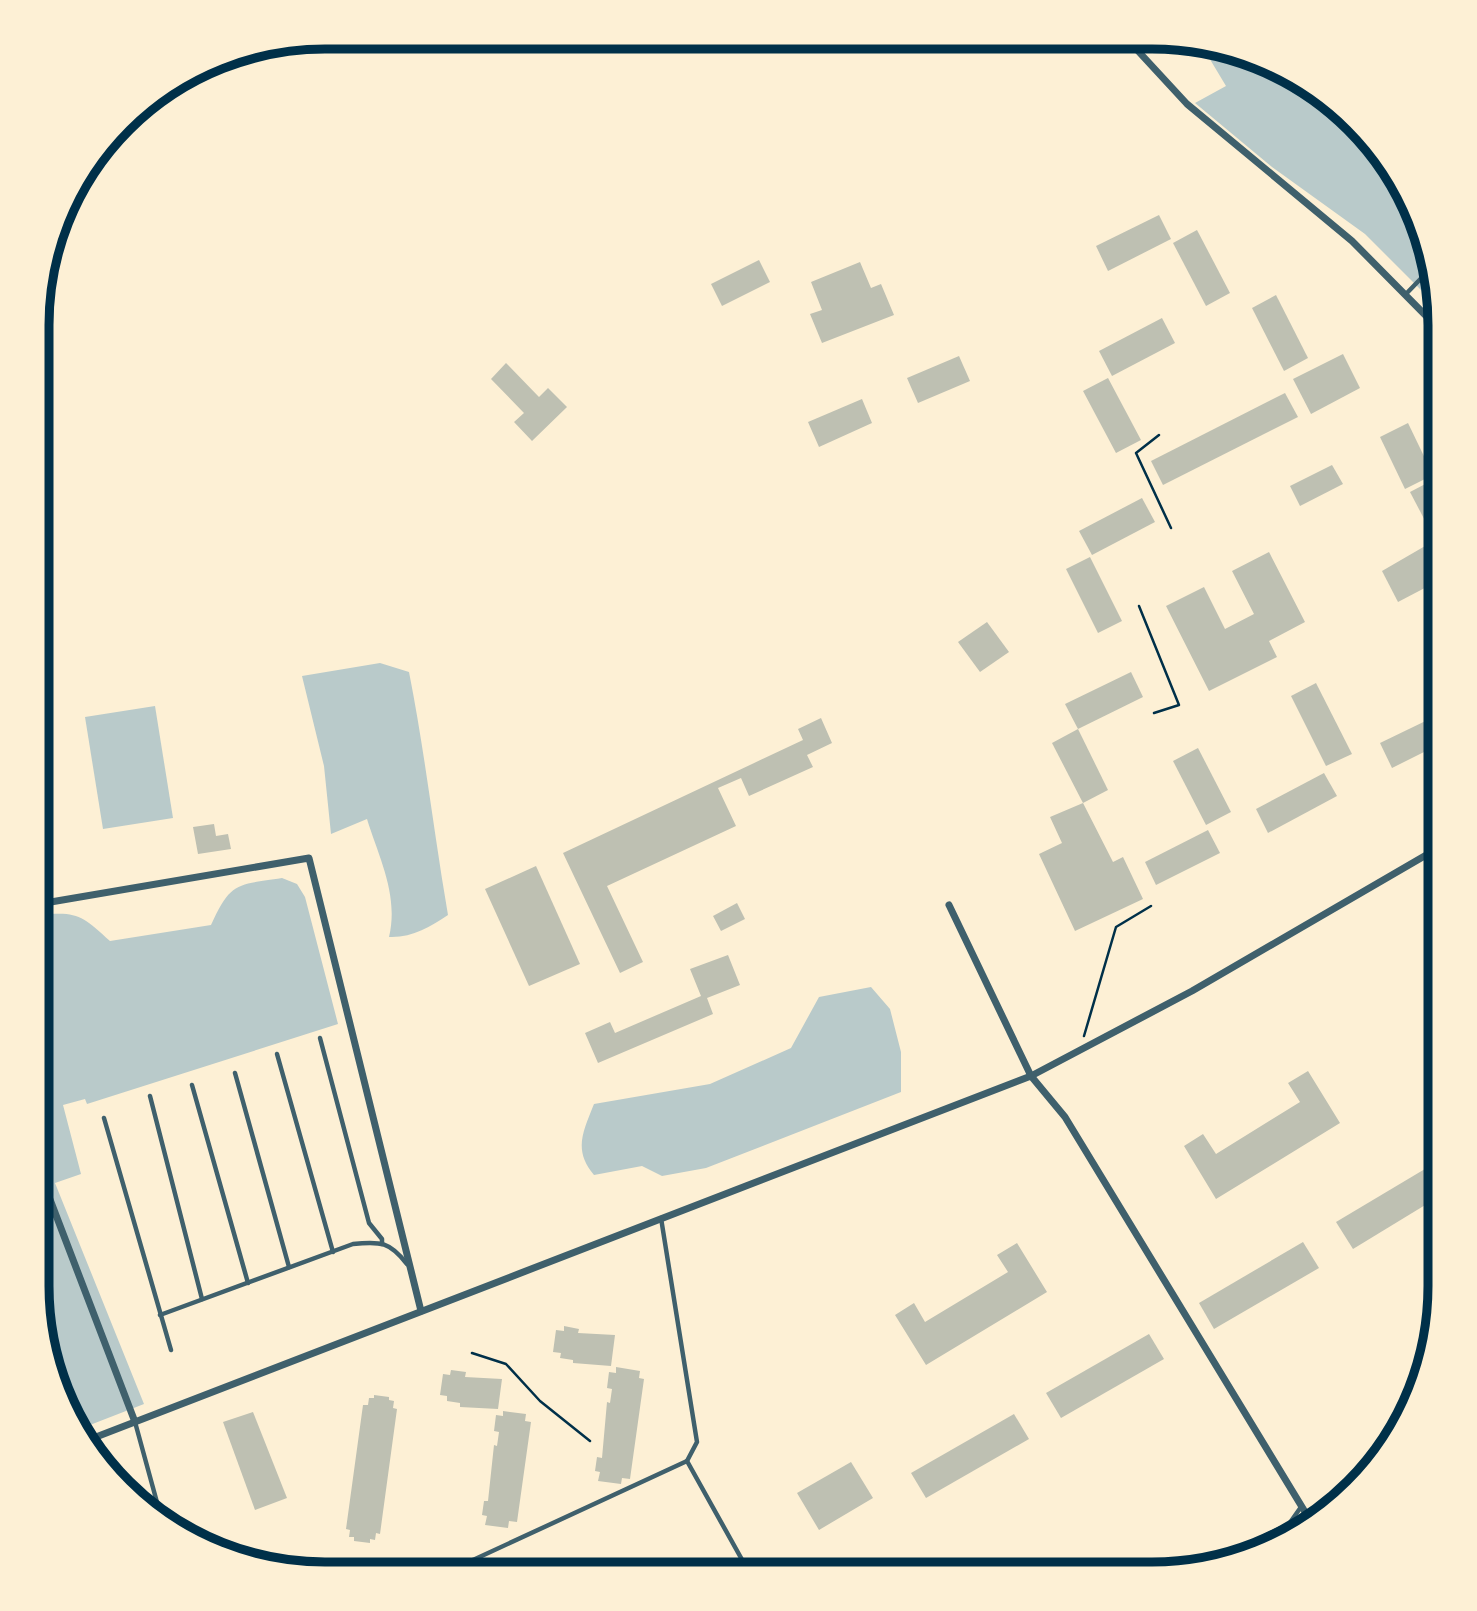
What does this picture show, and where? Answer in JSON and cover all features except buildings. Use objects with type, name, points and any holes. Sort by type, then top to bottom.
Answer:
[{"type":"street","points":[[1137,49],[1187,104],[1352,241],[1428,318]]},
{"type":"street","points":[[94,1438],[1031,1076],[1192,991],[1428,854]]},
{"type":"street","points":[[49,902],[309,858],[421,1311]]},
{"type":"street","points":[[949,905],[1031,1076],[1065,1117],[1306,1515]]},
{"type":"street","points":[[49,1197],[135,1422]]},
{"type":"lane","points":[[1405,295],[1424,276]]},
{"type":"lane","points":[[320,1038],[369,1223],[382,1239],[382,1244]]},
{"type":"lane","points":[[277,1054],[333,1252]]},
{"type":"lane","points":[[235,1073],[289,1267]]},
{"type":"lane","points":[[192,1085],[248,1283]]},
{"type":"lane","points":[[150,1096],[202,1299]]},
{"type":"lane","points":[[104,1118],[171,1350]]},
{"type":"lane","points":[[467,1562],[687,1461],[697,1443],[661,1217]]},
{"type":"lane","points":[[160,1315],[354,1244],[394,1247],[411,1269]]},
{"type":"lane","points":[[135,1422],[158,1506]]},
{"type":"lane","points":[[687,1461],[743,1562]]},
{"type":"lane","points":[[1246,1545],[1289,1524],[1301,1507]]},
{"type":"path","points":[[1159,435],[1136,453],[1171,528]]},
{"type":"path","points":[[1139,606],[1179,705],[1154,713]]},
{"type":"path","points":[[1080,1049],[1116,926],[1151,906]]},
{"type":"path","points":[[472,1353],[506,1364],[540,1401],[590,1441]]},
{"type":"shaded area","points":[[1207,54],[1258,70],[1290,86],[1334,117],[1360,143],[1382,172],[1407,219],[1419,253],[1426,295],[1365,234],[1272,167],[1195,103],[1226,86]]},
{"type":"shaded area","points":[[380,663],[409,672],[448,915],[420,931],[397,937],[389,937],[390,891],[367,819],[331,834],[324,766],[302,676]]},
{"type":"shaded area","points":[[155,706],[173,818],[103,829],[85,717]]},
{"type":"shaded area","points":[[282,878],[297,884],[305,897],[338,1024],[87,1104],[85,1099],[63,1105],[81,1174],[55,1183],[144,1404],[87,1426],[70,1392],[58,1358],[51,1322],[49,915],[71,915],[85,920],[110,941],[211,925],[230,893],[245,884]]},
{"type":"shaded area","points":[[871,987],[890,1009],[901,1052],[901,1092],[706,1168],[662,1176],[642,1166],[594,1175],[588,1166],[582,1141],[594,1104],[710,1084],[791,1048],[819,997]]}]
